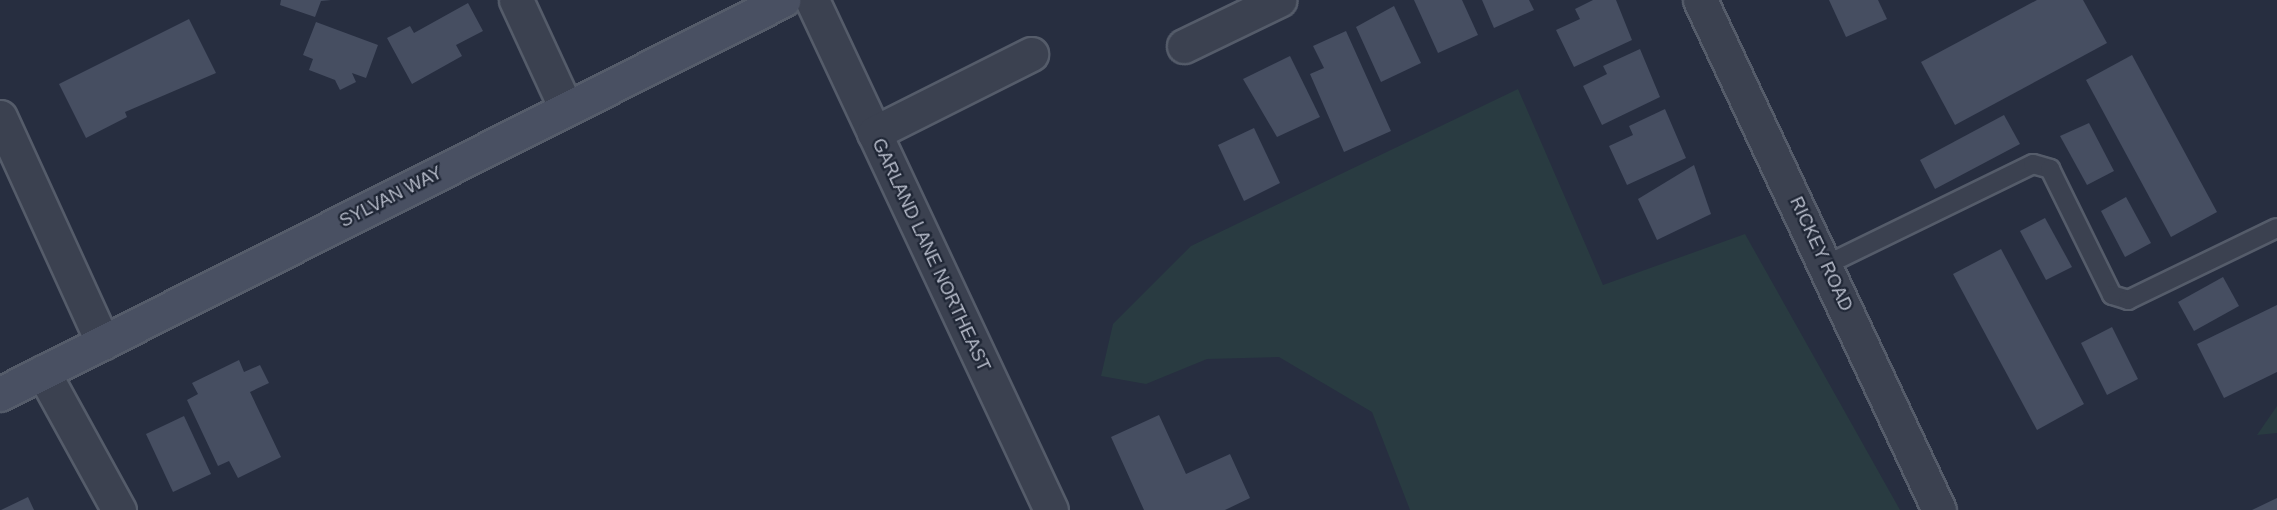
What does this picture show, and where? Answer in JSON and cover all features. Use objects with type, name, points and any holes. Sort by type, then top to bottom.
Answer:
[{"type":"main road","name":"SYLVAN WAY","points":[[0,394],[783,0]]},
{"type":"street","points":[[516,0],[566,108]]},
{"type":"street","name":"GARLAND LANE NORTHEAST","points":[[812,0],[1051,510]]},
{"type":"street","points":[[1184,46],[1279,0]]},
{"type":"street","name":"RICKEY ROAD","points":[[1700,0],[1939,510]]},
{"type":"street","points":[[874,133],[1031,54]]},
{"type":"street","points":[[0,117],[103,344]]},
{"type":"street","points":[[43,372],[119,510]]},
{"type":"lane","points":[[1826,265],[2033,164],[2049,169],[2112,295],[2128,300],[2277,228]]},
{"type":"shaded area","points":[[1518,89],[1603,285],[1745,234],[1900,510],[1410,510],[1372,412],[1279,357],[1207,359],[1146,384],[1101,376],[1113,324],[1191,246]]},
{"type":"shaded area","points":[[2277,406],[2277,433],[2257,435]]},
{"type":"building","points":[[281,0],[331,0],[321,1],[315,17],[280,5]]},
{"type":"building","points":[[1414,0],[1462,0],[1478,35],[1438,53]]},
{"type":"building","points":[[1482,0],[1529,0],[1534,10],[1494,28]]},
{"type":"building","points":[[1593,0],[1616,0],[1632,40],[1574,67],[1556,30],[1580,19],[1575,9]]},
{"type":"building","points":[[1829,0],[1878,0],[1887,19],[1846,37]]},
{"type":"building","points":[[2037,0],[2083,0],[2107,43],[1955,125],[1921,62]]},
{"type":"building","points":[[468,3],[483,31],[456,45],[462,56],[412,84],[387,38],[410,26],[414,33]]},
{"type":"building","points":[[1394,6],[1421,63],[1381,82],[1356,27]]},
{"type":"building","points":[[189,19],[216,73],[125,112],[127,117],[86,138],[59,84]]},
{"type":"building","points":[[316,22],[378,45],[366,78],[352,73],[356,82],[340,90],[335,80],[309,70],[313,59],[303,55]]},
{"type":"building","points":[[1346,31],[1391,131],[1344,152],[1310,74],[1324,68],[1313,46]]},
{"type":"building","points":[[1640,49],[1660,97],[1602,125],[1583,86],[1607,74],[1603,66]]},
{"type":"building","points":[[2132,55],[2217,212],[2171,237],[2086,80]]},
{"type":"building","points":[[1290,56],[1320,117],[1277,137],[1243,79]]},
{"type":"building","points":[[1665,109],[1686,158],[1627,185],[1609,146],[1633,135],[1629,126]]},
{"type":"building","points":[[2004,115],[2020,144],[1935,189],[1920,160]]},
{"type":"building","points":[[2089,123],[2114,171],[2087,185],[2060,136]]},
{"type":"building","points":[[1254,128],[1280,183],[1244,201],[1218,145]]},
{"type":"building","points":[[1694,165],[1711,214],[1657,240],[1638,199]]},
{"type":"building","points":[[2126,197],[2151,243],[2125,257],[2101,211]]},
{"type":"building","points":[[2045,218],[2072,267],[2046,280],[2020,231]]},
{"type":"building","points":[[2001,249],[2084,404],[2037,430],[1953,274]]},
{"type":"building","points":[[2223,277],[2239,306],[2194,331],[2178,302]]},
{"type":"building","points":[[2277,305],[2277,372],[2224,398],[2197,344]]},
{"type":"building","points":[[2112,327],[2138,379],[2107,395],[2081,343]]},
{"type":"building","points":[[239,360],[244,372],[260,365],[269,383],[250,392],[281,457],[238,478],[229,461],[218,466],[187,400],[198,394],[192,383]]},
{"type":"building","points":[[1159,415],[1186,474],[1230,454],[1250,498],[1225,510],[1144,510],[1111,437]]},
{"type":"building","points":[[184,416],[211,474],[173,492],[146,434]]},
{"type":"building","points":[[28,497],[34,510],[1,510]]},
{"type":"building","points":[[2277,498],[2277,510],[2252,510]]}]
